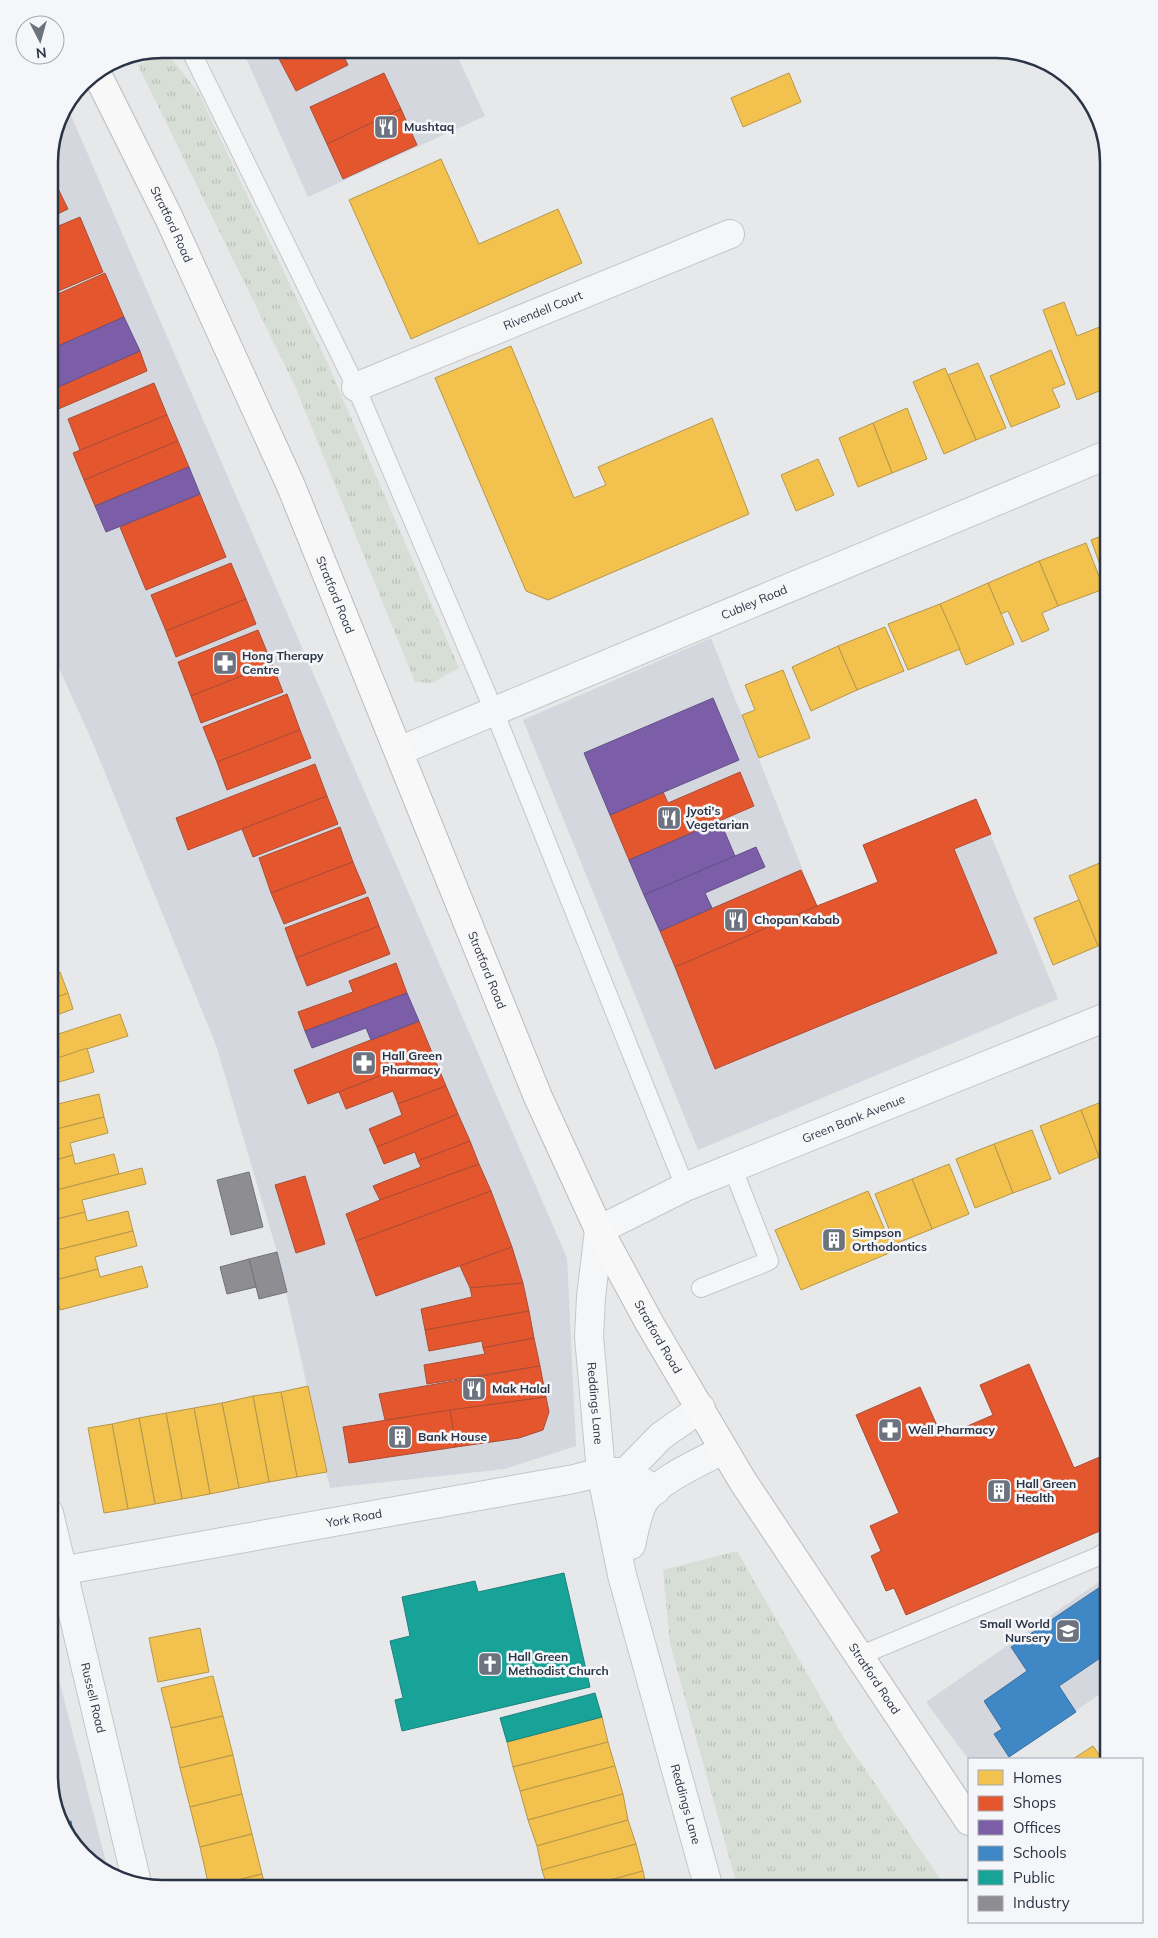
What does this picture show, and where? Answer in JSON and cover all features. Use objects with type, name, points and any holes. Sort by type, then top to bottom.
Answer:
[{"type":"highway","name":"Stratford Road","points":[[99,78],[169,218],[287,477],[538,1097],[600,1230],[650,1324],[701,1408],[723,1450],[968,1820]]},
{"type":"street","name":"Rivendell Court","points":[[356,387],[730,234]]},
{"type":"street","name":"Cubley Road","points":[[399,751],[1100,458]]},
{"type":"street","name":"Green Bank Avenue","points":[[600,1230],[685,1187],[1100,1020]]},
{"type":"street","name":"Reddings Lane","points":[[600,1230],[591,1298],[589,1337],[614,1472],[623,1498],[622,1575],[707,1880]]},
{"type":"street","points":[[656,1490],[614,1472],[701,1408]]},
{"type":"street","points":[[622,1575],[643,1503],[665,1481],[723,1450]]},
{"type":"street","name":"York Road","points":[[58,1572],[614,1472]]},
{"type":"street","name":"Russell Road","points":[[58,1580],[135,1877]]},
{"type":"lane","points":[[194,58],[356,387],[494,711],[685,1187]]},
{"type":"lane","points":[[701,1288],[769,1261],[732,1169]]},
{"type":"lane","points":[[858,1656],[1100,1555]]},
{"type":"shaded area","points":[[246,58],[458,58],[485,116],[308,197]]},
{"type":"shaded area","points":[[70,113],[567,1258],[576,1446],[505,1469],[330,1488],[277,1252],[216,1045],[92,741],[58,666],[58,155],[61,135]]},
{"type":"shaded area","points":[[711,638],[817,906],[878,882],[863,845],[976,799],[1058,999],[698,1150],[523,720]]},
{"type":"shaded area","name":"Small World Nursery","points":[[1100,1581],[1100,1694],[1006,1758],[968,1759],[926,1702]]},
{"type":"shaded area","points":[[58,1676],[107,1864],[83,1845],[68,1822],[63,1810],[58,1790]]},
{"type":"green space","points":[[155,58],[171,58],[198,92],[327,362],[459,668],[432,683],[415,682],[295,386],[138,65]]},
{"type":"green space","points":[[737,1551],[845,1740],[941,1880],[736,1880],[670,1644],[663,1570]]},
{"type":"building: Homes","points":[[789,73],[801,102],[743,127],[731,98]]},
{"type":"building: Homes","points":[[441,159],[479,244],[558,209],[582,263],[411,339],[349,200]]},
{"type":"building: Homes","points":[[1064,302],[1077,336],[1100,327],[1100,391],[1077,400],[1043,310]]},
{"type":"building: Homes","points":[[511,346],[574,498],[606,485],[598,467],[712,418],[749,514],[548,600],[526,591],[435,378]]},
{"type":"building: Homes","points":[[1051,350],[1065,384],[1052,389],[1060,407],[1011,427],[990,376]]},
{"type":"building: Homes","points":[[978,363],[1006,428],[976,440],[948,375]]},
{"type":"building: Homes","points":[[945,368],[976,440],[944,454],[913,382]]},
{"type":"building: Homes","points":[[907,408],[927,459],[892,473],[873,423]]},
{"type":"building: Homes","points":[[873,423],[892,473],[858,487],[839,438]]},
{"type":"building: Homes","points":[[818,459],[834,495],[796,511],[781,475]]},
{"type":"building: Homes","points":[[1100,536],[1100,565],[1091,540]]},
{"type":"building: Homes","points":[[1086,543],[1100,579],[1100,590],[1058,606],[1039,561]]},
{"type":"building: Homes","points":[[1039,561],[1058,606],[1042,613],[1049,630],[1022,642],[1008,611],[1001,614],[988,583]]},
{"type":"building: Homes","points":[[988,583],[1014,644],[966,665],[940,604]]},
{"type":"building: Homes","points":[[940,604],[960,649],[908,670],[888,624]]},
{"type":"building: Homes","points":[[885,627],[904,671],[857,690],[838,646]]},
{"type":"building: Homes","points":[[838,646],[857,690],[811,711],[792,667]]},
{"type":"building: Homes","points":[[783,670],[810,738],[759,758],[742,715],[755,710],[745,685]]},
{"type":"building: Homes","points":[[1100,863],[1100,945],[1098,946],[1069,876]]},
{"type":"building: Homes","points":[[1079,900],[1098,946],[1053,965],[1034,918]]},
{"type":"building: Homes","points":[[60,972],[68,993],[58,997],[58,973]]},
{"type":"building: Homes","points":[[68,993],[73,1009],[58,1015],[58,997]]},
{"type":"building: Homes","points":[[120,1014],[128,1036],[58,1058],[58,1034]]},
{"type":"building: Homes","points":[[87,1048],[94,1072],[58,1082],[58,1058]]},
{"type":"building: Homes","points":[[99,1094],[104,1117],[58,1129],[58,1104]]},
{"type":"building: Homes","points":[[1100,1103],[1099,1157],[1081,1110]]},
{"type":"building: Homes","points":[[1081,1110],[1099,1157],[1059,1174],[1040,1126]]},
{"type":"building: Homes","points":[[104,1117],[108,1133],[70,1143],[73,1155],[58,1159],[58,1129]]},
{"type":"building: Homes","points":[[1032,1130],[1051,1179],[1013,1193],[994,1144]]},
{"type":"building: Homes","points":[[994,1144],[1013,1193],[975,1208],[956,1159]]},
{"type":"building: Homes","points":[[114,1154],[119,1174],[58,1190],[58,1159],[73,1155],[75,1164]]},
{"type":"building: Homes","points":[[949,1164],[969,1214],[932,1229],[912,1179]]},
{"type":"building: Homes","points":[[142,1168],[146,1184],[82,1200],[85,1212],[58,1219],[58,1190]]},
{"type":"building: Homes","points":[[912,1179],[932,1229],[895,1244],[875,1194]]},
{"type":"building: Homes","name":"Simpson Orthodontics","points":[[868,1191],[894,1251],[801,1290],[775,1230]]},
{"type":"building: Homes","points":[[128,1211],[133,1231],[58,1250],[58,1219],[85,1212],[87,1221]]},
{"type":"building: Homes","points":[[133,1231],[137,1246],[95,1257],[98,1269],[58,1279],[58,1250]]},
{"type":"building: Homes","points":[[142,1266],[148,1287],[60,1310],[58,1303],[58,1279],[98,1269],[100,1277]]},
{"type":"building: Homes","points":[[308,1386],[327,1472],[297,1477],[281,1392]]},
{"type":"building: Homes","points":[[281,1392],[297,1477],[269,1482],[253,1396]]},
{"type":"building: Homes","points":[[253,1396],[269,1482],[239,1488],[222,1403]]},
{"type":"building: Homes","points":[[222,1403],[239,1488],[210,1494],[194,1408]]},
{"type":"building: Homes","points":[[194,1408],[210,1494],[182,1499],[166,1413]]},
{"type":"building: Homes","points":[[166,1413],[182,1499],[155,1504],[139,1418]]},
{"type":"building: Homes","points":[[139,1418],[155,1504],[128,1509],[112,1424]]},
{"type":"building: Homes","points":[[112,1424],[128,1509],[104,1513],[88,1428]]},
{"type":"building: Homes","points":[[200,1628],[209,1672],[158,1682],[149,1638]]},
{"type":"building: Homes","points":[[213,1676],[223,1716],[171,1728],[161,1688]]},
{"type":"building: Homes","points":[[223,1716],[233,1755],[180,1768],[171,1728]]},
{"type":"building: Homes","points":[[602,1717],[608,1742],[513,1767],[507,1742]]},
{"type":"building: Homes","points":[[608,1742],[615,1766],[520,1791],[513,1767]]},
{"type":"building: Homes","points":[[1093,1746],[1100,1756],[1100,1758],[1075,1758]]},
{"type":"building: Homes","points":[[233,1755],[242,1794],[190,1807],[180,1768]]},
{"type":"building: Homes","points":[[615,1766],[623,1794],[528,1820],[520,1791]]},
{"type":"building: Homes","points":[[242,1794],[252,1834],[200,1847],[190,1807]]},
{"type":"building: Homes","points":[[623,1794],[628,1820],[537,1846],[528,1820]]},
{"type":"building: Homes","points":[[628,1820],[636,1844],[542,1870],[537,1846]]},
{"type":"building: Homes","points":[[252,1834],[262,1874],[238,1880],[207,1880],[200,1847]]},
{"type":"building: Homes","points":[[636,1844],[643,1871],[610,1880],[545,1880],[542,1870]]},
{"type":"building: Homes","points":[[643,1871],[645,1880],[610,1880]]},
{"type":"building: Homes","points":[[262,1874],[264,1880],[238,1880]]},
{"type":"building: Shops","points":[[279,58],[344,58],[348,65],[296,91]]},
{"type":"building: Shops","points":[[384,73],[401,109],[327,144],[310,107]]},
{"type":"building: Shops","name":"Mushtaq","points":[[401,109],[417,145],[343,179],[327,144]]},
{"type":"building: Shops","points":[[58,188],[68,209],[58,214]]},
{"type":"building: Shops","points":[[80,217],[103,272],[58,291],[58,226]]},
{"type":"building: Shops","points":[[105,273],[124,317],[58,346],[58,294]]},
{"type":"building: Shops","points":[[140,351],[147,371],[58,409],[58,387]]},
{"type":"building: Shops","points":[[154,383],[167,415],[80,450],[68,419]]},
{"type":"building: Shops","points":[[167,415],[178,441],[84,480],[73,453]]},
{"type":"building: Shops","points":[[178,441],[189,467],[95,506],[84,480]]},
{"type":"building: Shops","points":[[200,494],[226,557],[146,590],[120,527]]},
{"type":"building: Shops","points":[[231,563],[246,599],[166,631],[151,595]]},
{"type":"building: Shops","points":[[246,599],[256,624],[176,657],[166,631]]},
{"type":"building: Shops","name":"Hong Therapy Centre","points":[[258,630],[272,664],[191,696],[178,662]]},
{"type":"building: Shops","points":[[272,664],[283,692],[201,723],[191,696]]},
{"type":"building: Shops","points":[[287,694],[300,730],[217,762],[203,727]]},
{"type":"building: Shops","points":[[300,730],[311,758],[227,790],[217,762]]},
{"type":"building: Shops","points":[[315,764],[327,796],[188,850],[176,818]]},
{"type":"building: Shops","name":"Jyoti's Vegetarian","points":[[740,772],[754,806],[629,860],[610,815],[663,792],[668,803]]},
{"type":"building: Shops","points":[[327,796],[338,824],[253,857],[242,829]]},
{"type":"building: Shops","points":[[976,799],[991,834],[954,849],[997,953],[715,1069],[675,967],[878,882],[863,845]]},
{"type":"building: Shops","points":[[340,827],[353,862],[271,893],[259,858]]},
{"type":"building: Shops","points":[[353,862],[366,893],[284,924],[271,893]]},
{"type":"building: Shops","name":"Chopan Kabab","points":[[801,870],[817,906],[675,967],[660,931]]},
{"type":"building: Shops","points":[[368,897],[379,926],[296,958],[285,928]]},
{"type":"building: Shops","points":[[379,926],[390,954],[307,986],[296,958]]},
{"type":"building: Shops","points":[[396,963],[407,993],[305,1031],[298,1012],[353,992],[349,981]]},
{"type":"building: Shops","name":"Hall Green Pharmacy","points":[[419,1021],[433,1055],[308,1104],[294,1070]]},
{"type":"building: Shops","points":[[433,1055],[446,1086],[398,1104],[393,1091],[346,1109],[339,1092]]},
{"type":"building: Shops","points":[[446,1086],[458,1114],[377,1147],[369,1129],[402,1115],[398,1104]]},
{"type":"building: Shops","points":[[458,1114],[470,1141],[418,1161],[415,1152],[384,1164],[377,1147]]},
{"type":"building: Shops","points":[[470,1141],[479,1164],[380,1200],[373,1186],[421,1167],[418,1161]]},
{"type":"building: Shops","points":[[479,1164],[491,1191],[356,1241],[346,1214]]},
{"type":"building: Shops","points":[[305,1176],[325,1244],[296,1253],[275,1185]]},
{"type":"building: Shops","points":[[491,1191],[512,1247],[376,1296],[356,1241]]},
{"type":"building: Shops","points":[[512,1247],[523,1283],[470,1288],[460,1266]]},
{"type":"building: Shops","points":[[523,1283],[529,1311],[425,1330],[421,1309],[472,1297],[470,1288]]},
{"type":"building: Shops","points":[[529,1311],[534,1338],[483,1348],[482,1341],[429,1351],[425,1330]]},
{"type":"building: Shops","points":[[534,1338],[540,1366],[427,1384],[424,1365],[485,1354],[483,1348]]},
{"type":"building: Shops","name":"Hall Green Health","points":[[1029,1364],[1074,1468],[1100,1457],[1100,1531],[906,1615],[894,1588],[886,1591],[871,1556],[881,1551],[870,1526],[899,1513],[856,1415],[920,1387],[942,1437],[993,1415],[980,1385]]},
{"type":"building: Shops","name":"Mak Halal","points":[[540,1366],[546,1397],[385,1420],[379,1394]]},
{"type":"building: Shops","points":[[546,1397],[549,1412],[543,1430],[519,1438],[456,1447],[450,1410]]},
{"type":"building: Shops","name":"Bank House","points":[[450,1410],[456,1447],[349,1463],[343,1427]]},
{"type":"building: Offices","points":[[124,317],[140,351],[58,387],[58,346]]},
{"type":"building: Offices","points":[[189,467],[200,494],[106,532],[95,506]]},
{"type":"building: Offices","points":[[713,698],[739,760],[610,815],[584,753]]},
{"type":"building: Offices","points":[[720,821],[735,856],[644,895],[629,860]]},
{"type":"building: Offices","points":[[756,847],[765,867],[705,893],[712,908],[660,931],[644,895]]},
{"type":"building: Offices","points":[[407,993],[419,1021],[371,1040],[366,1028],[312,1048],[305,1031]]},
{"type":"building: Schools","points":[[1100,1587],[1100,1658],[1059,1686],[1076,1712],[1009,1757],[994,1734],[1002,1729],[984,1701],[1027,1671],[1011,1647]]},
{"type":"building: Public","name":"Hall Green Methodist Church","points":[[564,1573],[590,1687],[402,1731],[395,1700],[403,1698],[390,1641],[410,1636],[402,1597],[475,1581],[478,1592]]},
{"type":"building: Public","points":[[595,1693],[602,1717],[507,1742],[500,1718]]},
{"type":"building: Industry","points":[[249,1172],[263,1227],[231,1235],[217,1180]]},
{"type":"building: Industry","points":[[277,1252],[287,1292],[259,1299],[249,1259]]},
{"type":"building: Industry","points":[[249,1259],[256,1287],[227,1294],[220,1267]]},
{"type":"place","name":"Mushtaq","points":[[386,127]]},
{"type":"place","name":"Hong Therapy Centre","points":[[225,663]]},
{"type":"place","name":"Jyoti's Vegetarian","points":[[669,818]]},
{"type":"place","name":"Chopan Kabab","points":[[736,920]]},
{"type":"place","name":"Hall Green Pharmacy","points":[[364,1063]]},
{"type":"place","name":"Simpson Orthodontics","points":[[834,1240]]},
{"type":"place","name":"Mak Halal","points":[[474,1389]]},
{"type":"place","name":"Well Pharmacy","points":[[890,1430]]},
{"type":"place","name":"Bank House","points":[[400,1437]]},
{"type":"place","name":"Hall Green Health","points":[[999,1491]]},
{"type":"place","name":"Small World Nursery","points":[[1068,1631]]},
{"type":"place","name":"Hall Green Methodist Church","points":[[490,1664]]}]
